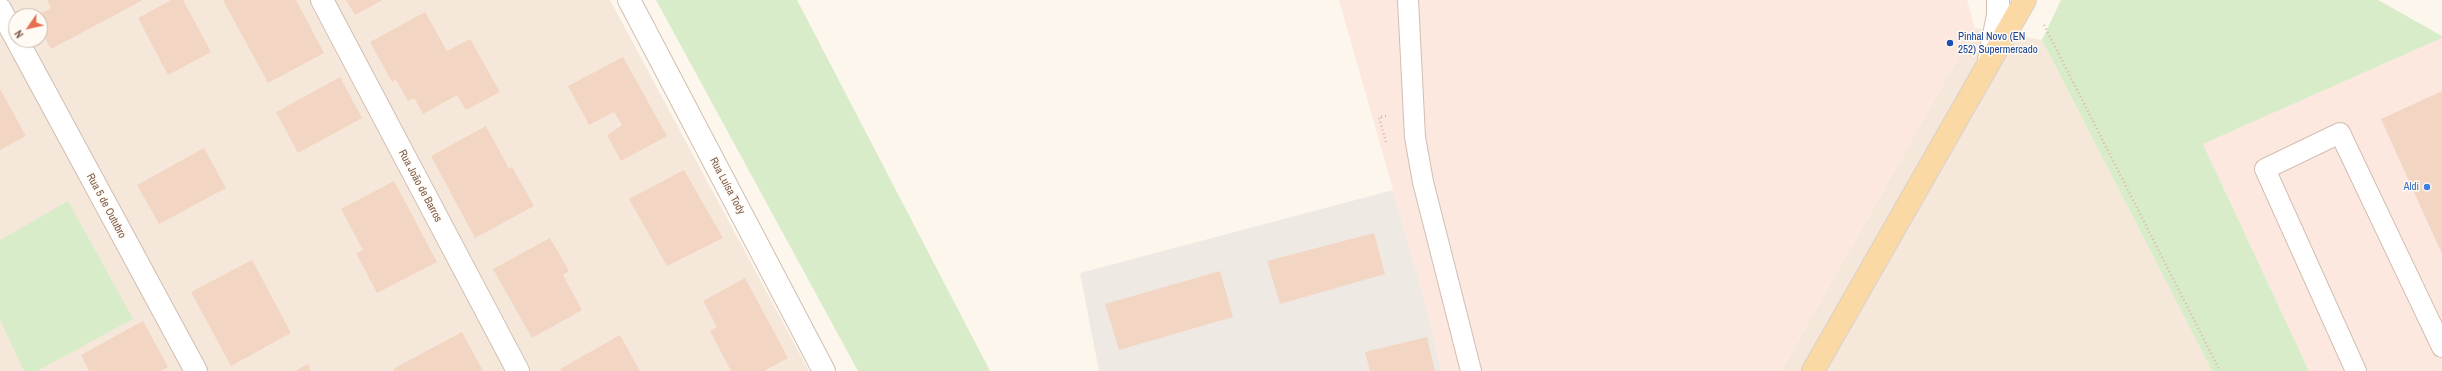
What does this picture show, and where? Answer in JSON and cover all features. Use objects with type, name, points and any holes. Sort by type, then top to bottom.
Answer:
[{"type":"main road","points":[[1813,371],[2026,0]]},
{"type":"street","name":"Rua João de Barros","points":[[322,0],[518,371]]},
{"type":"street","name":"Rua Luísa Tody","points":[[629,0],[824,371]]},
{"type":"street","points":[[1988,64],[1998,15],[1998,0]]},
{"type":"street","name":"Rua 5 de Outubro","points":[[0,9],[8,24]]},
{"type":"street","name":"Rua 5 de Outubro","points":[[21,48],[196,371]]},
{"type":"lane","points":[[1408,0],[1415,137],[1423,182],[1471,371]]},
{"type":"lane","points":[[2356,371],[2266,169],[2340,133],[2442,347]]},
{"type":"path","points":[[2041,21],[2220,371]]},
{"type":"shaded area","points":[[0,0],[610,0],[809,371],[0,371]]},
{"type":"shaded area","points":[[1339,0],[1967,0],[1975,28],[1781,371],[1441,371],[1427,309]]},
{"type":"shaded area","points":[[1975,28],[2042,40],[2212,371],[1781,371]]},
{"type":"shaded area","points":[[2442,38],[2442,371],[2309,371],[2203,144]]},
{"type":"shaded area","points":[[1393,190],[1427,309],[1441,371],[1099,371],[1080,273]]},
{"type":"green space","points":[[656,0],[797,0],[990,371],[858,371]]},
{"type":"green space","points":[[2061,0],[2378,0],[2442,36],[2442,38],[2203,144],[2309,371],[2212,371],[2042,40]]},
{"type":"green space","points":[[68,201],[133,319],[37,371],[24,371],[0,320],[0,240]]},
{"type":"building","points":[[47,0],[143,0],[51,49],[48,44],[48,10],[51,8]]},
{"type":"building","points":[[171,0],[183,0],[211,52],[168,75],[138,18]]},
{"type":"building","points":[[223,0],[296,0],[324,53],[268,83]]},
{"type":"building","points":[[346,0],[383,0],[355,15]]},
{"type":"building","points":[[425,12],[447,51],[470,39],[500,92],[466,110],[457,95],[423,114],[414,98],[408,101],[396,80],[392,82],[370,42]]},
{"type":"building","points":[[623,57],[667,136],[621,161],[607,135],[622,125],[614,112],[589,125],[568,86]]},
{"type":"building","points":[[340,77],[362,118],[298,153],[276,112]]},
{"type":"building","points":[[0,89],[26,136],[0,150]]},
{"type":"building","name":"Aldi","points":[[2442,91],[2442,254],[2381,119]]},
{"type":"building","points":[[486,126],[509,169],[512,167],[534,206],[475,238],[431,156]]},
{"type":"building","points":[[204,148],[226,188],[159,224],[137,185]]},
{"type":"building","points":[[684,170],[723,238],[667,266],[629,199]]},
{"type":"building","points":[[394,181],[437,262],[377,293],[356,253],[363,250],[341,209]]},
{"type":"building","points":[[1374,233],[1385,274],[1280,304],[1267,261]]},
{"type":"building","points":[[550,238],[569,271],[563,275],[582,310],[532,338],[493,269]]},
{"type":"building","points":[[252,260],[291,333],[231,366],[191,292]]},
{"type":"building","points":[[1220,271],[1233,317],[1119,350],[1105,304]]},
{"type":"building","points":[[745,278],[788,358],[764,371],[731,371],[710,331],[717,327],[703,301]]},
{"type":"building","points":[[143,321],[168,367],[161,371],[89,371],[81,355]]},
{"type":"building","points":[[462,332],[483,371],[394,371],[393,369]]},
{"type":"building","points":[[620,335],[640,371],[561,371],[560,369]]},
{"type":"building","points":[[1427,337],[1435,371],[1370,371],[1365,352]]},
{"type":"building","points":[[308,364],[311,371],[295,371]]},
{"type":"place","name":"Pinhal Novo (EN 252) Supermercado","points":[[1950,43]]},
{"type":"place","name":"Aldi","points":[[2427,187]]}]
